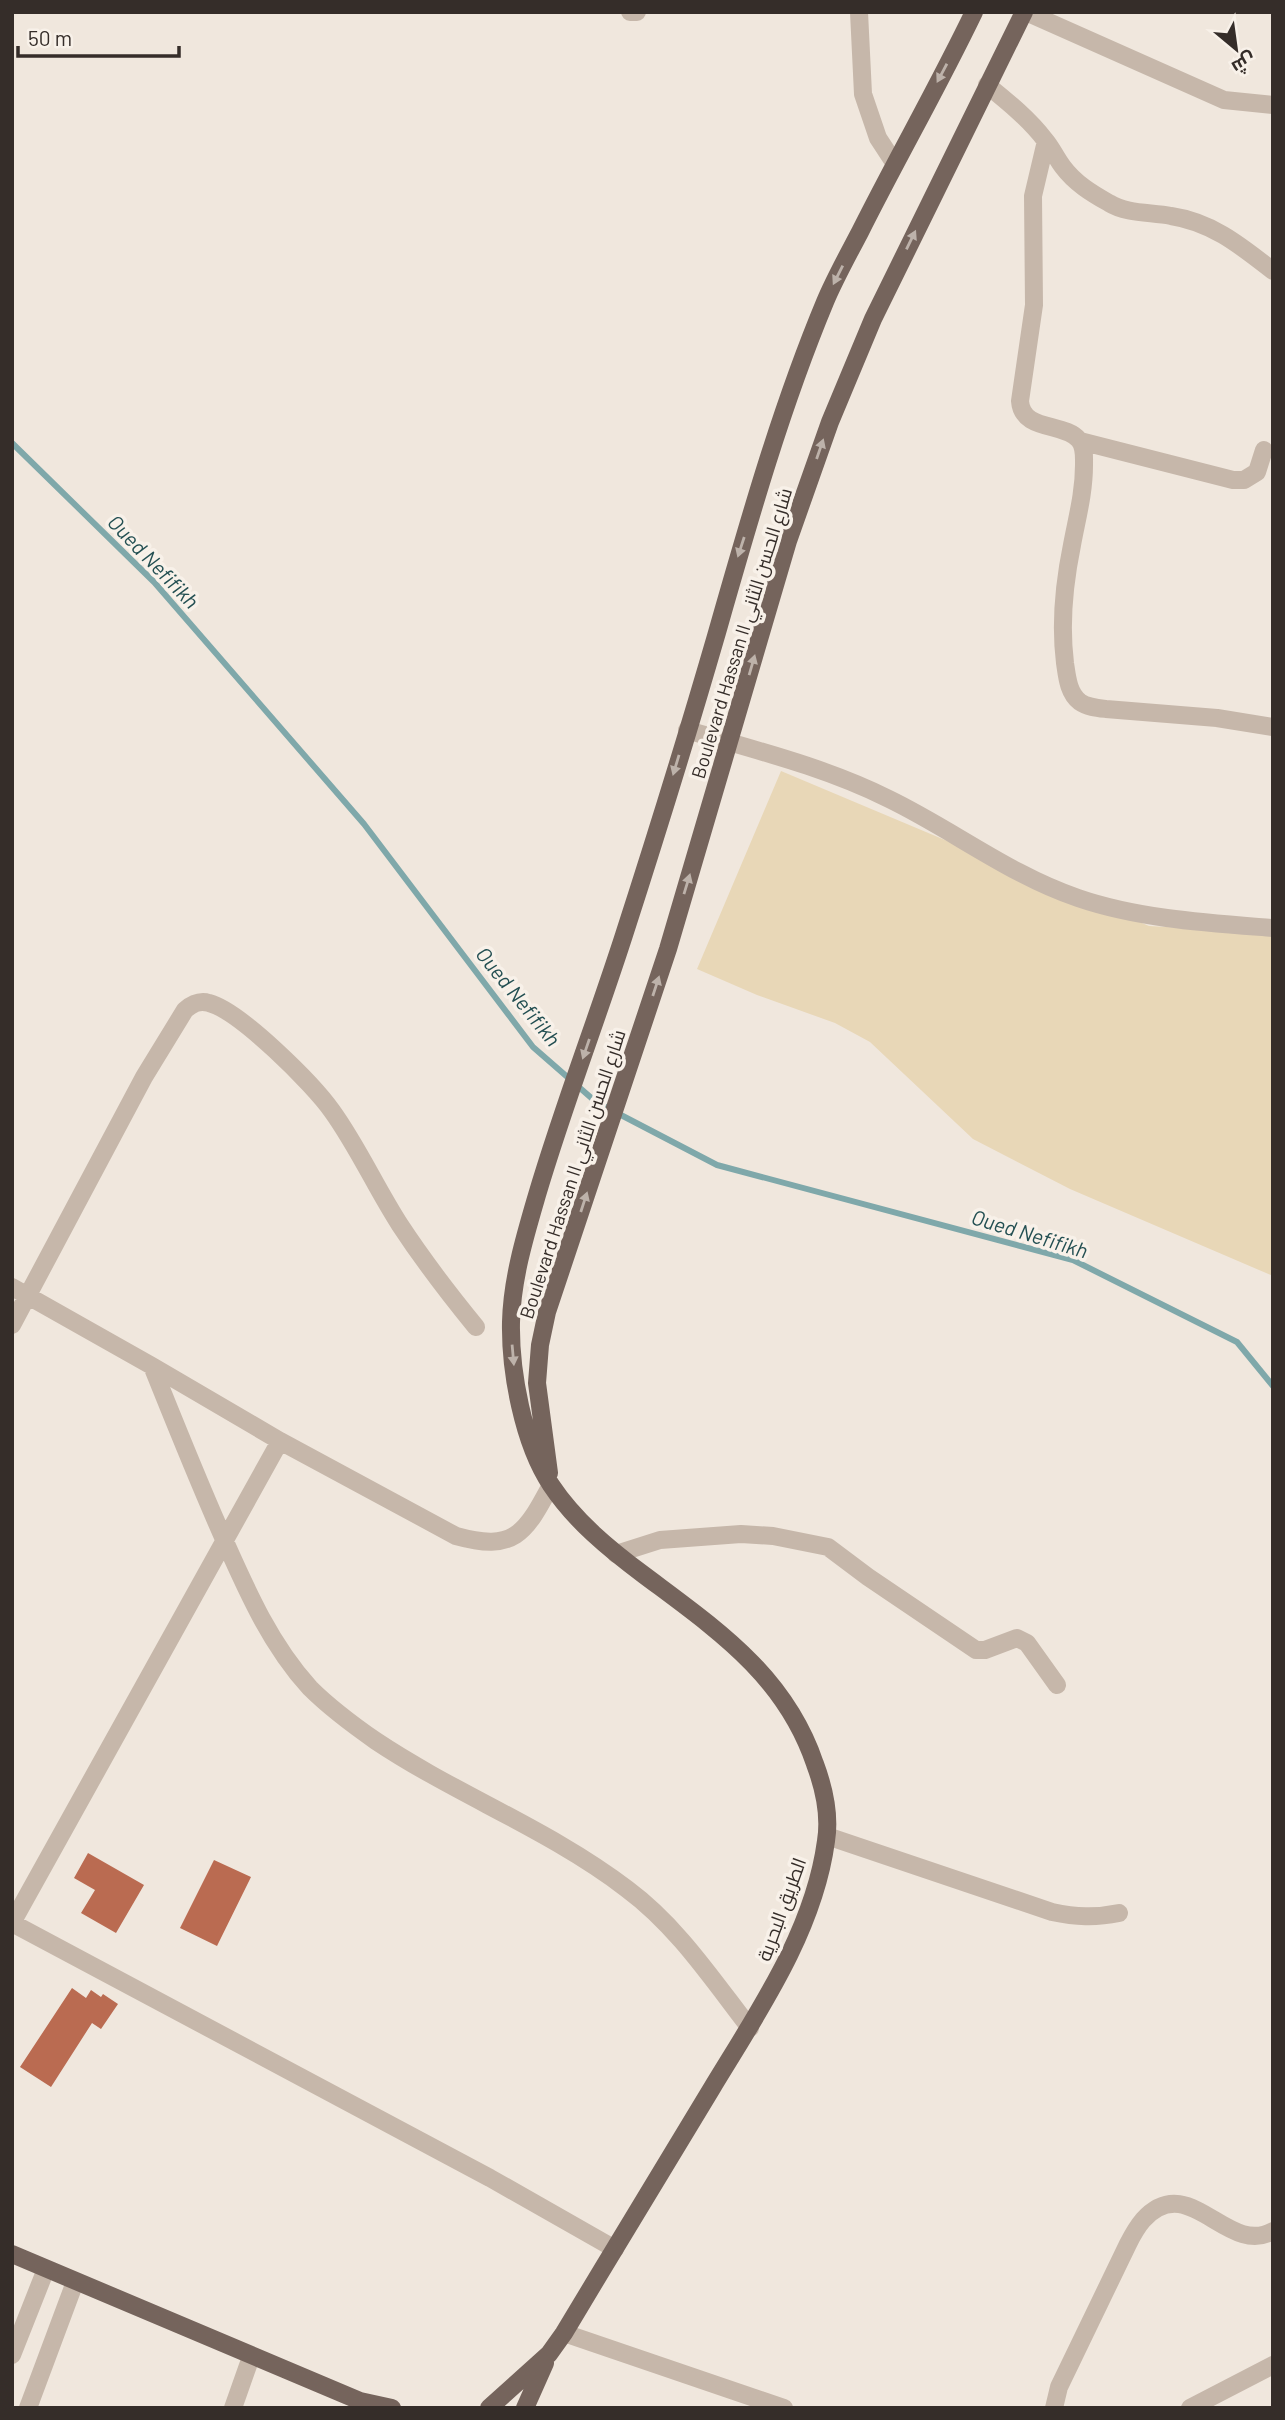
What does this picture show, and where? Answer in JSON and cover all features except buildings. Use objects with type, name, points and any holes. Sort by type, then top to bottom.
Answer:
[{"type":"main road","name":"Boulevard Hassan II شارع الحسن الثاني","points":[[551,1485],[531,1443],[520,1403],[511,1323],[513,1291],[545,1169],[623,937],[739,554],[796,377],[828,295],[974,12]]},
{"type":"main road","name":"Boulevard Hassan II شارع الحسن الثاني","points":[[551,1485],[537,1383],[540,1345],[547,1312],[668,949],[788,541],[830,422],[873,319],[1025,12]]},
{"type":"main road","name":"الطريق البحرية","points":[[550,2354],[750,2028],[780,1974],[806,1914],[819,1874],[827,1836],[826,1808],[818,1772],[795,1716],[777,1689],[758,1668],[698,1616],[616,1554],[578,1519],[551,1485]]},
{"type":"main road","points":[[12,2254],[251,2357],[374,2406],[392,2408]]},
{"type":"main road","points":[[489,2408],[550,2354]]},
{"type":"main road","points":[[525,2408],[550,2354]]},
{"type":"street","points":[[630,12],[636,12]]},
{"type":"street","points":[[859,12],[863,94],[878,138],[894,164]]},
{"type":"street","points":[[1025,12],[1224,100],[1273,105]]},
{"type":"street","points":[[987,85],[1017,109],[1046,141],[1063,168],[1086,190],[1113,206],[1201,222],[1224,234],[1273,271]]},
{"type":"street","points":[[1046,141],[1033,196],[1034,305],[1020,409],[1029,419],[1074,435],[1084,449],[1083,494],[1062,614],[1067,679],[1072,692],[1079,701],[1105,709],[1217,718],[1273,727]]},
{"type":"street","points":[[1080,441],[1233,480],[1251,477],[1257,472],[1264,450]]},
{"type":"street","points":[[687,730],[817,769],[887,798],[1014,870],[1078,898],[1172,917],[1273,928]]},
{"type":"street","points":[[12,1325],[20,1291],[156,1056],[185,1010],[200,1002],[221,1009],[258,1036],[301,1076],[330,1109],[401,1227],[476,1327]]},
{"type":"street","points":[[20,1291],[279,1441],[456,1536],[480,1543],[499,1543],[519,1533],[534,1516],[551,1485]]},
{"type":"street","points":[[152,1366],[191,1464],[254,1607],[277,1647],[295,1671],[331,1708],[398,1755],[473,1799],[554,1840],[628,1889],[669,1926],[750,2028]]},
{"type":"street","points":[[279,1441],[12,1923],[490,2178],[615,2249]]},
{"type":"street","points":[[616,1554],[660,1541],[741,1534],[773,1536],[828,1547],[976,1650],[985,1650],[1017,1638],[1027,1643],[1057,1685]]},
{"type":"street","points":[[827,1836],[1052,1912],[1082,1918],[1119,1913]]},
{"type":"street","points":[[1054,2408],[1059,2387],[1128,2244],[1141,2222],[1156,2208],[1169,2203],[1188,2206],[1249,2237],[1266,2235],[1273,2231]]},
{"type":"street","points":[[12,2355],[46,2269]]},
{"type":"street","points":[[27,2408],[75,2281]]},
{"type":"street","points":[[564,2333],[784,2408]]},
{"type":"street","points":[[233,2408],[251,2357]]},
{"type":"street","points":[[1190,2408],[1273,2365]]},
{"type":"sand","points":[[781,771],[1149,926],[1273,933],[1273,1276],[1070,1189],[973,1139],[870,1042],[835,1023],[757,995],[697,969]]},
{"type":"waterway","name":"Oued Nefifikh","points":[[12,443],[154,582],[364,824],[533,1047],[596,1102],[717,1165],[1073,1260],[1237,1342],[1273,1386]]}]
